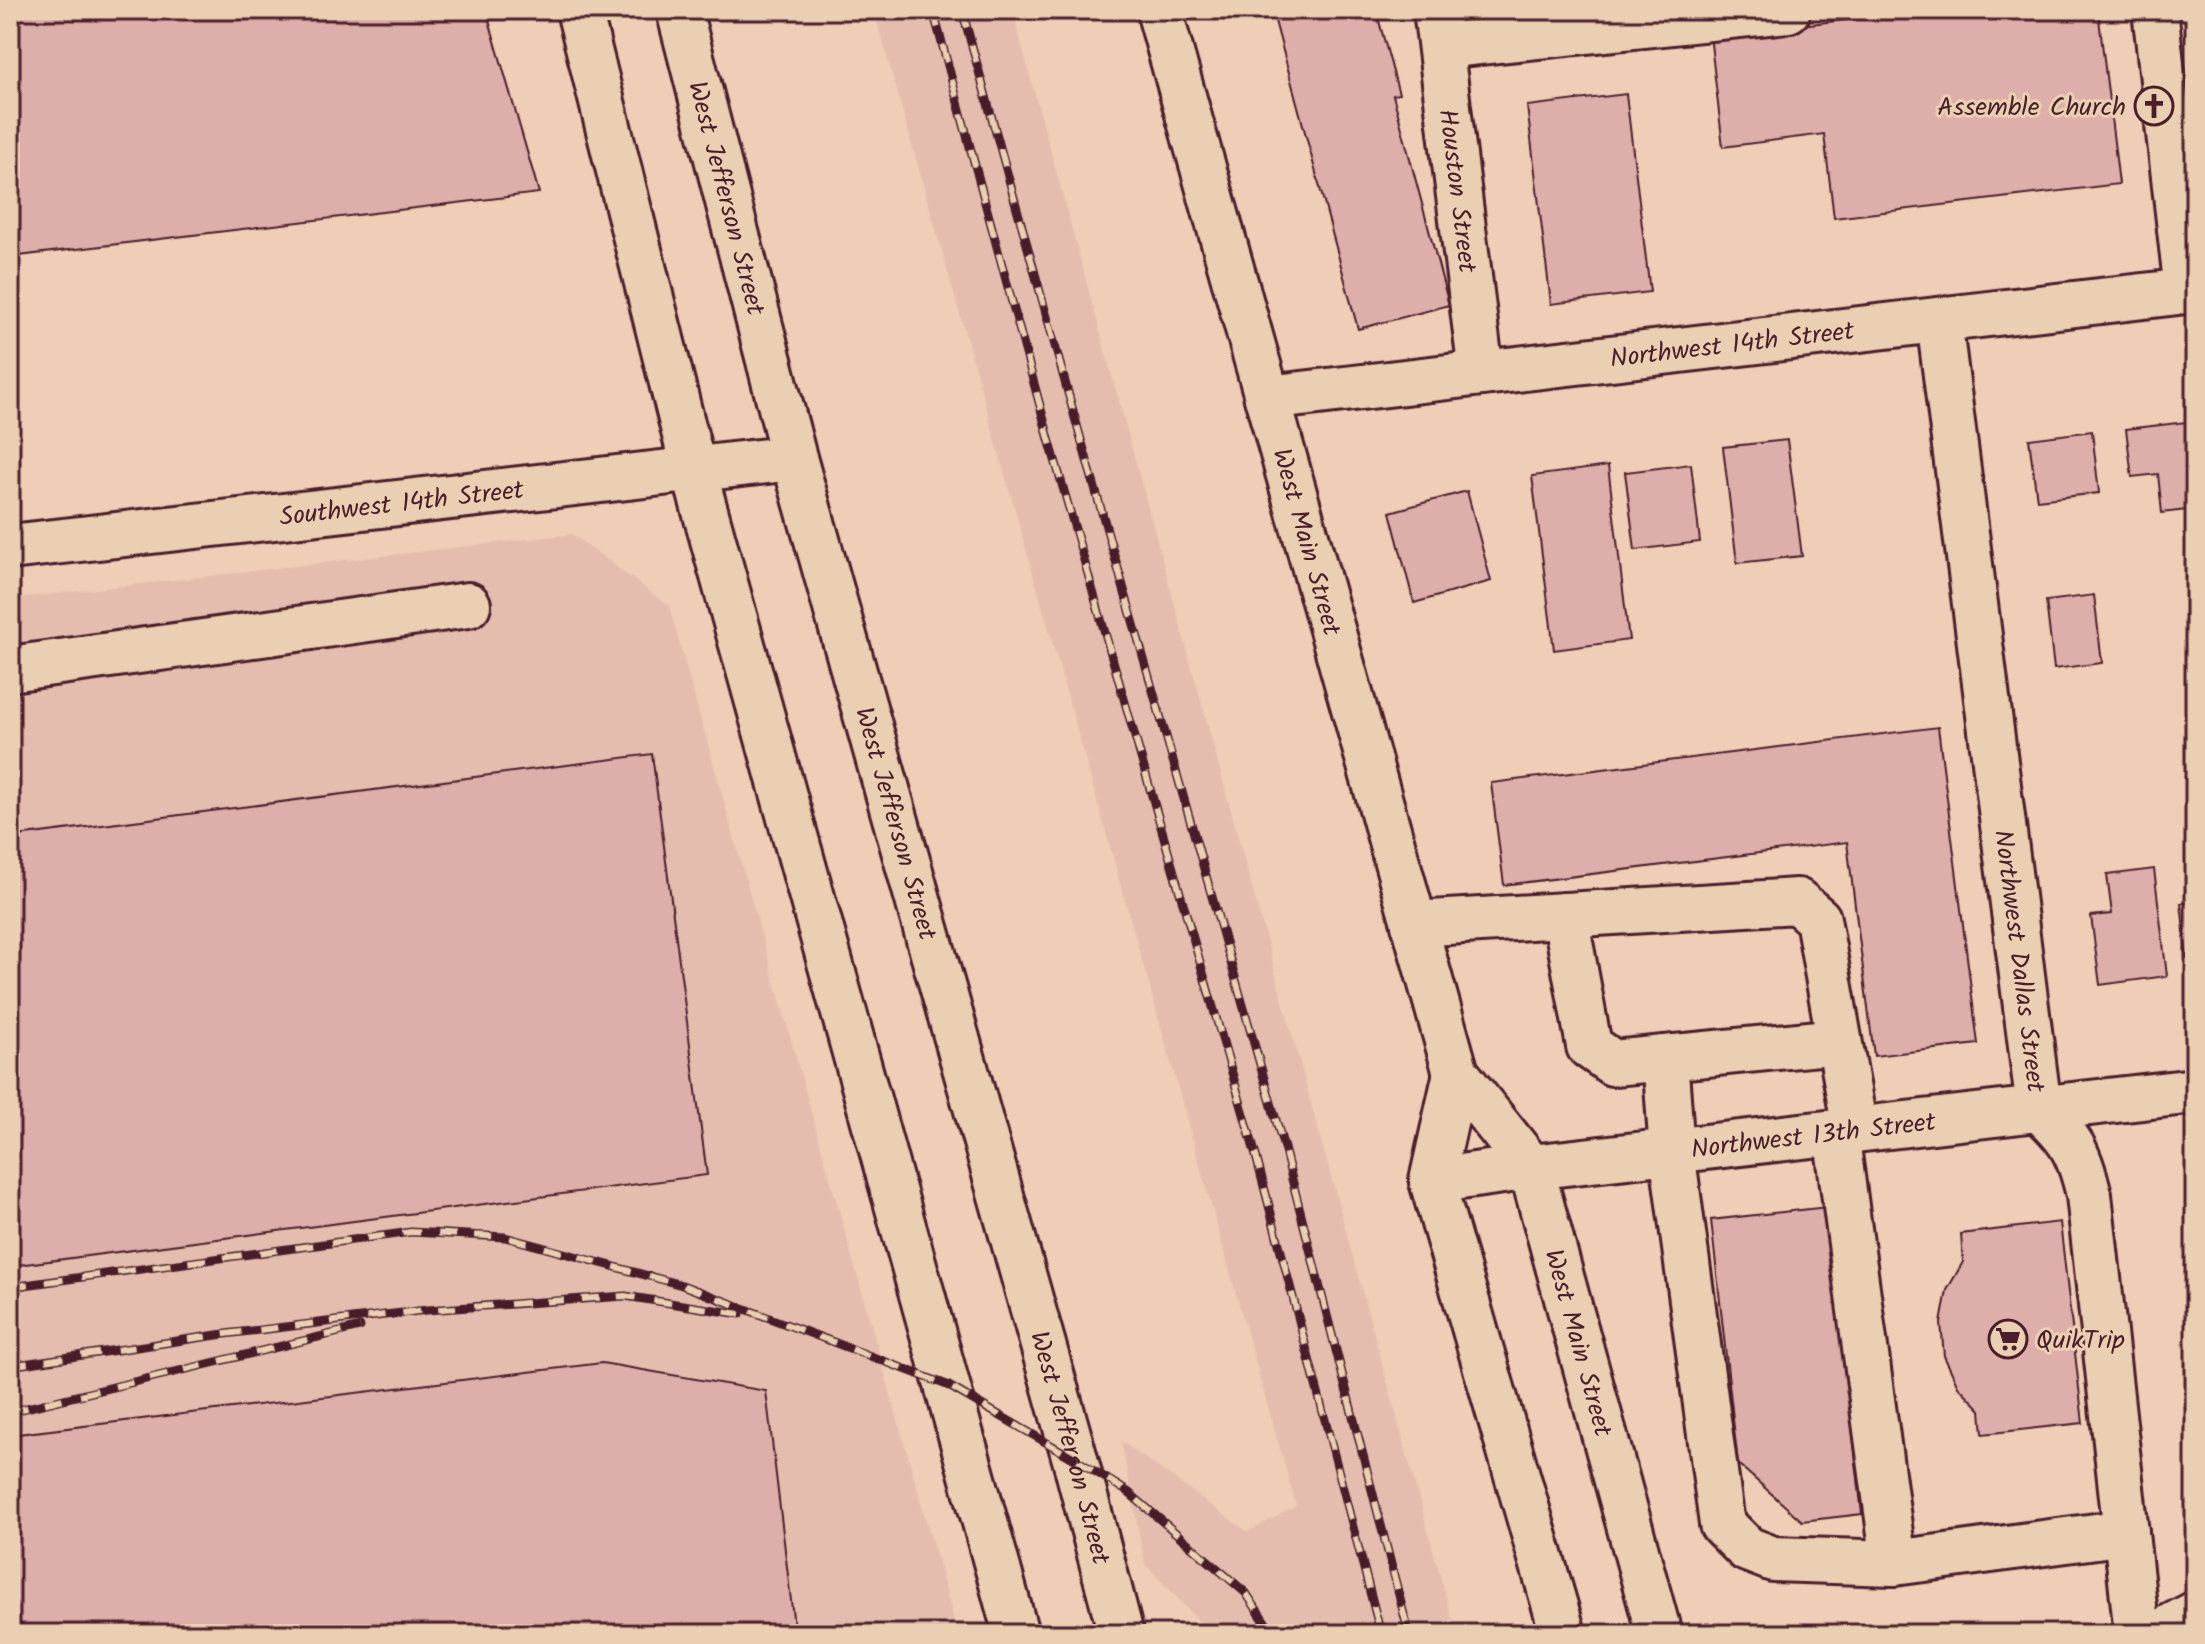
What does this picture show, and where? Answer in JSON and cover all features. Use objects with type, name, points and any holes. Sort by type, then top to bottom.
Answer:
[{"type":"main road","points":[[579,10],[694,471],[1016,1634]]},
{"type":"main road","name":"West Jefferson Street","points":[[679,10],[794,458],[1075,1459],[1121,1634]]},
{"type":"main road","name":"West Main Street","points":[[1159,10],[1456,1073],[1531,1167],[1662,1629]]},
{"type":"main road","points":[[1438,28],[1788,10]]},
{"type":"main road","points":[[2155,10],[2191,290]]},
{"type":"main road","name":"Houston Street","points":[[1438,28],[1481,373]]},
{"type":"main road","name":"Northwest 14th Street","points":[[1267,398],[2191,290]]},
{"type":"main road","name":"Northwest Dallas Street","points":[[1939,320],[2039,1109],[2064,1132],[2081,1162],[2089,1195],[2137,1634]]},
{"type":"main road","name":"Southwest 14th Street","points":[[10,547],[794,458]]},
{"type":"main road","points":[[10,669],[468,605]]},
{"type":"main road","points":[[1414,924],[1797,901],[1818,919],[1839,1041],[1846,1131],[1894,1563]]},
{"type":"main road","points":[[1565,915],[1589,1046],[1613,1063],[1839,1041]]},
{"type":"main road","points":[[1665,1058],[1672,1151],[1722,1524],[1747,1549],[1773,1559],[1894,1563],[2126,1532]]},
{"type":"main road","name":"West Main Street","points":[[1456,1073],[1432,1181],[1563,1634]]},
{"type":"main road","name":"Northwest 13th Street","points":[[1432,1181],[2195,1091]]},
{"type":"main road","points":[[2157,1634],[2195,1614]]},
{"type":"shaded area","points":[[874,10],[1012,10],[1456,1634],[1211,1634],[1145,1564],[1121,1441],[1248,1532],[1296,1506]]},
{"type":"shaded area","points":[[572,534],[669,606],[958,1634],[10,1634],[10,599]]},
{"type":"building","points":[[10,10],[486,10],[539,193],[10,257]]},
{"type":"building","points":[[1315,10],[1376,10],[1399,94],[1393,95],[1449,305],[1358,329],[1275,21]]},
{"type":"building","points":[[1935,10],[2098,10],[2119,184],[1834,218],[1824,134],[1723,147],[1710,35]]},
{"type":"building","points":[[1626,94],[1650,292],[1551,304],[1527,106]]},
{"type":"building","points":[[2195,421],[2195,509],[2162,513],[2158,474],[2132,477],[2126,429]]},
{"type":"building","points":[[2092,431],[2099,493],[2037,500],[2029,439]]},
{"type":"building","points":[[1787,440],[1802,556],[1737,563],[1723,447]]},
{"type":"building","points":[[1691,464],[1700,542],[1635,550],[1625,472]]},
{"type":"building","points":[[1608,466],[1629,640],[1554,650],[1532,476]]},
{"type":"building","points":[[1467,491],[1491,581],[1414,603],[1390,512]]},
{"type":"building","points":[[2094,595],[2102,663],[2054,669],[2046,601]]},
{"type":"building","points":[[1938,727],[1978,1044],[1874,1056],[1847,842],[1504,885],[1491,783]]},
{"type":"building","points":[[652,754],[707,1175],[10,1266],[10,837]]},
{"type":"building","points":[[2154,869],[2167,976],[2100,985],[2091,916],[2112,914],[2107,875]]},
{"type":"building","points":[[2195,902],[2195,957],[2187,958],[2181,903]]},
{"type":"building","points":[[1827,1207],[1862,1514],[1802,1521],[1738,1464],[1711,1220]]},
{"type":"building","name":"QuikTrip","points":[[2060,1222],[2083,1423],[1983,1434],[1981,1410],[1958,1386],[1944,1356],[1941,1323],[1947,1290],[1963,1262],[1961,1234]]},
{"type":"building","points":[[602,1363],[766,1391],[795,1634],[10,1634],[10,1435]]},
{"type":"railway","points":[[933,10],[1049,439],[1256,1156],[1381,1634]]},
{"type":"railway","points":[[962,10],[1080,436],[1284,1148],[1409,1634]]},
{"type":"railway","points":[[10,1287],[411,1232],[505,1237],[682,1285],[947,1385],[1075,1459],[1128,1492],[1246,1593],[1273,1634]]},
{"type":"railway","points":[[10,1366],[217,1335],[427,1310],[625,1296],[740,1314]]},
{"type":"railway","points":[[10,1412],[360,1327]]},
{"type":"place","name":"Assemble Church","points":[[2154,106]]},
{"type":"place","name":"QuikTrip","points":[[2008,1339]]}]
